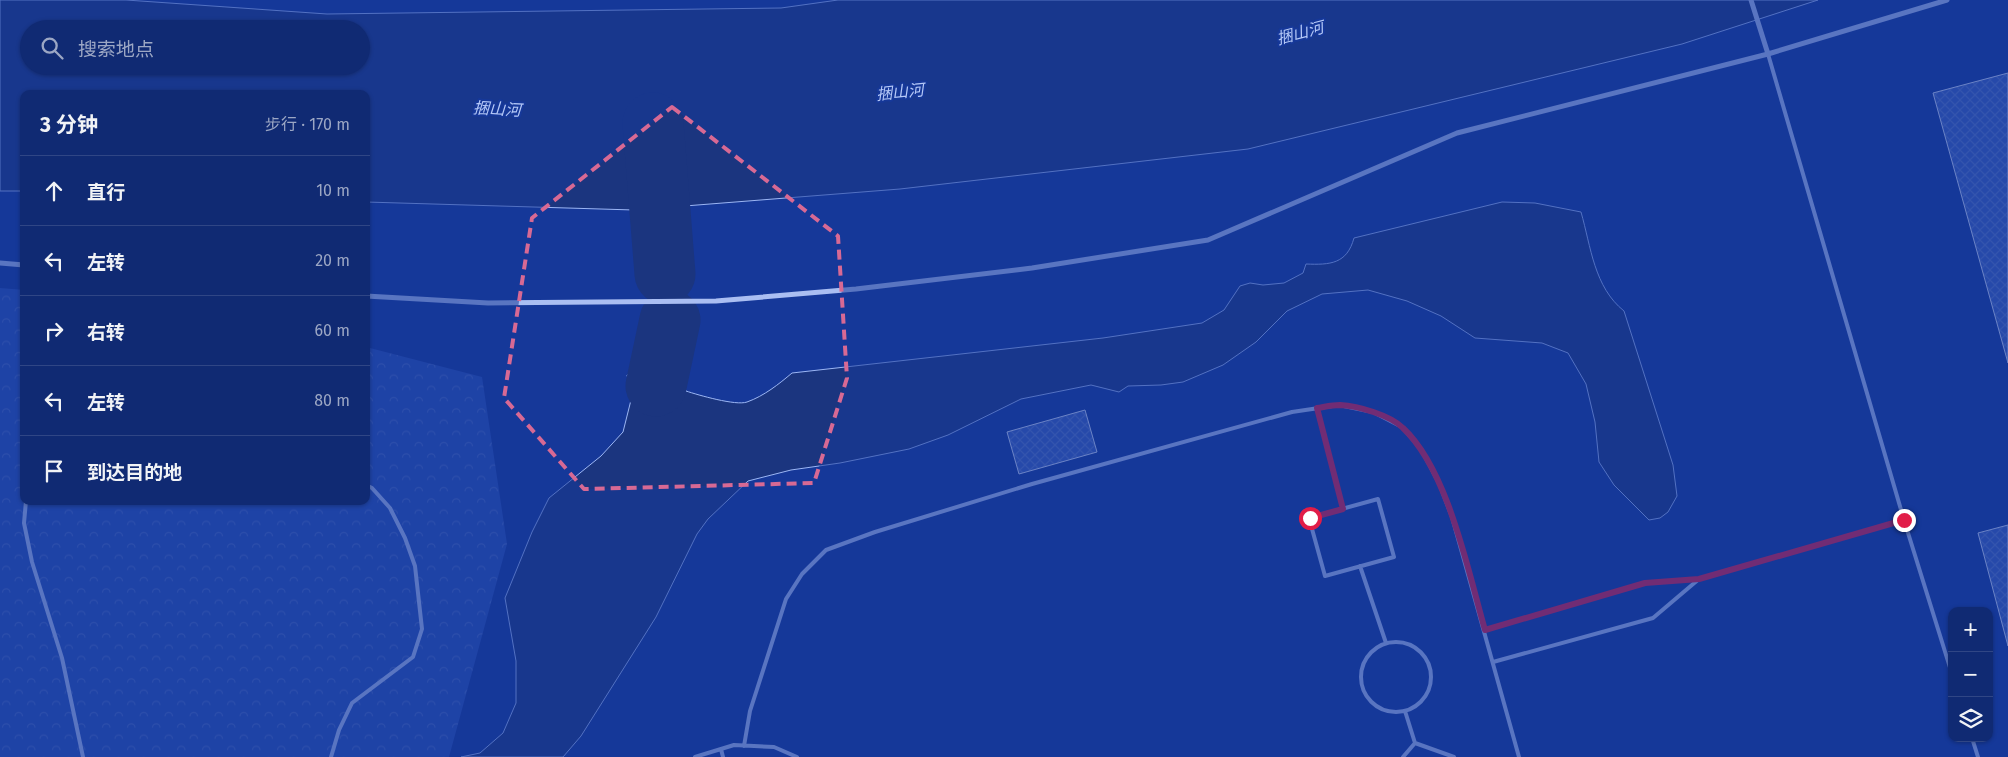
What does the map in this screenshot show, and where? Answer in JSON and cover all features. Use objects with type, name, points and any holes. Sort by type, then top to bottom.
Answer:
[{"type":"street","points":[[1751,0],[1768,54]]},
{"type":"street","points":[[370,296],[488,303],[716,301],[856,289],[1022,269],[1208,240],[1457,133],[1768,54],[1946,0]]},
{"type":"street","points":[[0,263],[20,265]]},
{"type":"lane","points":[[1768,54],[1904,520],[1948,661]]},
{"type":"lane","points":[[744,746],[750,711],[786,599],[802,574],[826,550],[875,532],[1032,484],[1292,412],[1339,405],[1373,412],[1402,426],[1421,449],[1438,482],[1452,516],[1519,757]]},
{"type":"lane","points":[[1317,408],[1343,509]]},
{"type":"lane","points":[[331,757],[339,730],[352,703],[413,657],[422,629],[415,566],[405,538],[390,508],[370,487]]},
{"type":"lane","points":[[1378,499],[1394,557],[1360,566],[1325,576],[1310,518],[1378,499]]},
{"type":"lane","points":[[26,505],[24,523],[32,562],[62,658],[83,757]]},
{"type":"lane","points":[[1485,630],[1645,583],[1699,579],[1904,520]]},
{"type":"lane","points":[[1360,566],[1386,643]]},
{"type":"lane","points":[[1493,662],[1653,618],[1699,579]]},
{"type":"lane","points":[[1391,641],[1403,642],[1414,646],[1423,653],[1429,663],[1432,674],[1428,694],[1421,703],[1406,711],[1391,712],[1381,709],[1369,700],[1361,684],[1360,673],[1370,652],[1391,641]]},
{"type":"lane","points":[[1406,711],[1415,743]]},
{"type":"lane","points":[[1973,742],[1978,757]]},
{"type":"lane","points":[[1403,757],[1415,743]]},
{"type":"lane","points":[[1415,743],[1454,757]]},
{"type":"lane","points":[[695,757],[734,745],[774,747],[797,757]]},
{"type":"lane","points":[[721,749],[723,757]]},
{"type":"highlighted area","points":[[672,107],[838,236],[847,378],[814,483],[584,489],[504,398],[532,218]]},
{"type":"green space","points":[[0,288],[20,290],[20,505],[370,505],[370,348],[482,377],[507,544],[449,757],[0,757]]},
{"type":"water","name":"捆山河","points":[[0,0],[126,0],[327,14],[781,8],[838,0],[1818,0],[1682,44],[1248,149],[900,189],[634,210],[370,202],[370,90],[20,90],[20,191],[0,191]]},
{"type":"water","points":[[1502,202],[1535,203],[1581,212],[1600,278],[1614,301],[1624,311],[1673,465],[1677,496],[1668,512],[1660,518],[1649,520],[1614,485],[1599,462],[1595,422],[1586,384],[1568,353],[1542,343],[1475,338],[1441,316],[1407,301],[1368,290],[1322,294],[1287,311],[1256,342],[1223,365],[1183,382],[1128,386],[1119,392],[1091,385],[1021,399],[948,435],[909,449],[840,463],[791,470],[748,481],[708,519],[697,534],[656,617],[581,736],[563,757],[461,757],[480,753],[503,733],[516,703],[516,661],[505,598],[532,532],[549,498],[601,456],[623,432],[632,396],[627,375],[678,374],[686,391],[742,403],[765,393],[792,373],[1103,338],[1202,323],[1224,310],[1240,286],[1250,283],[1263,285],[1284,283],[1303,273],[1306,264],[1330,263],[1342,258],[1351,247],[1354,238]]},
{"type":"building","points":[[2008,73],[2008,363],[1933,93]]},
{"type":"building","points":[[1085,410],[1097,452],[1019,474],[1007,432]]},
{"type":"building","points":[[2008,525],[2008,646],[1978,533]]},
{"type":"waterway","points":[[653,123],[665,274]]},
{"type":"waterway","points":[[656,386],[670,320]]},
{"type":"route","points":[[1310,518],[1343,509],[1317,408],[1339,405],[1373,412],[1402,426],[1421,449],[1438,482],[1452,516],[1485,630],[1645,583],[1699,579],[1904,520]]}]
